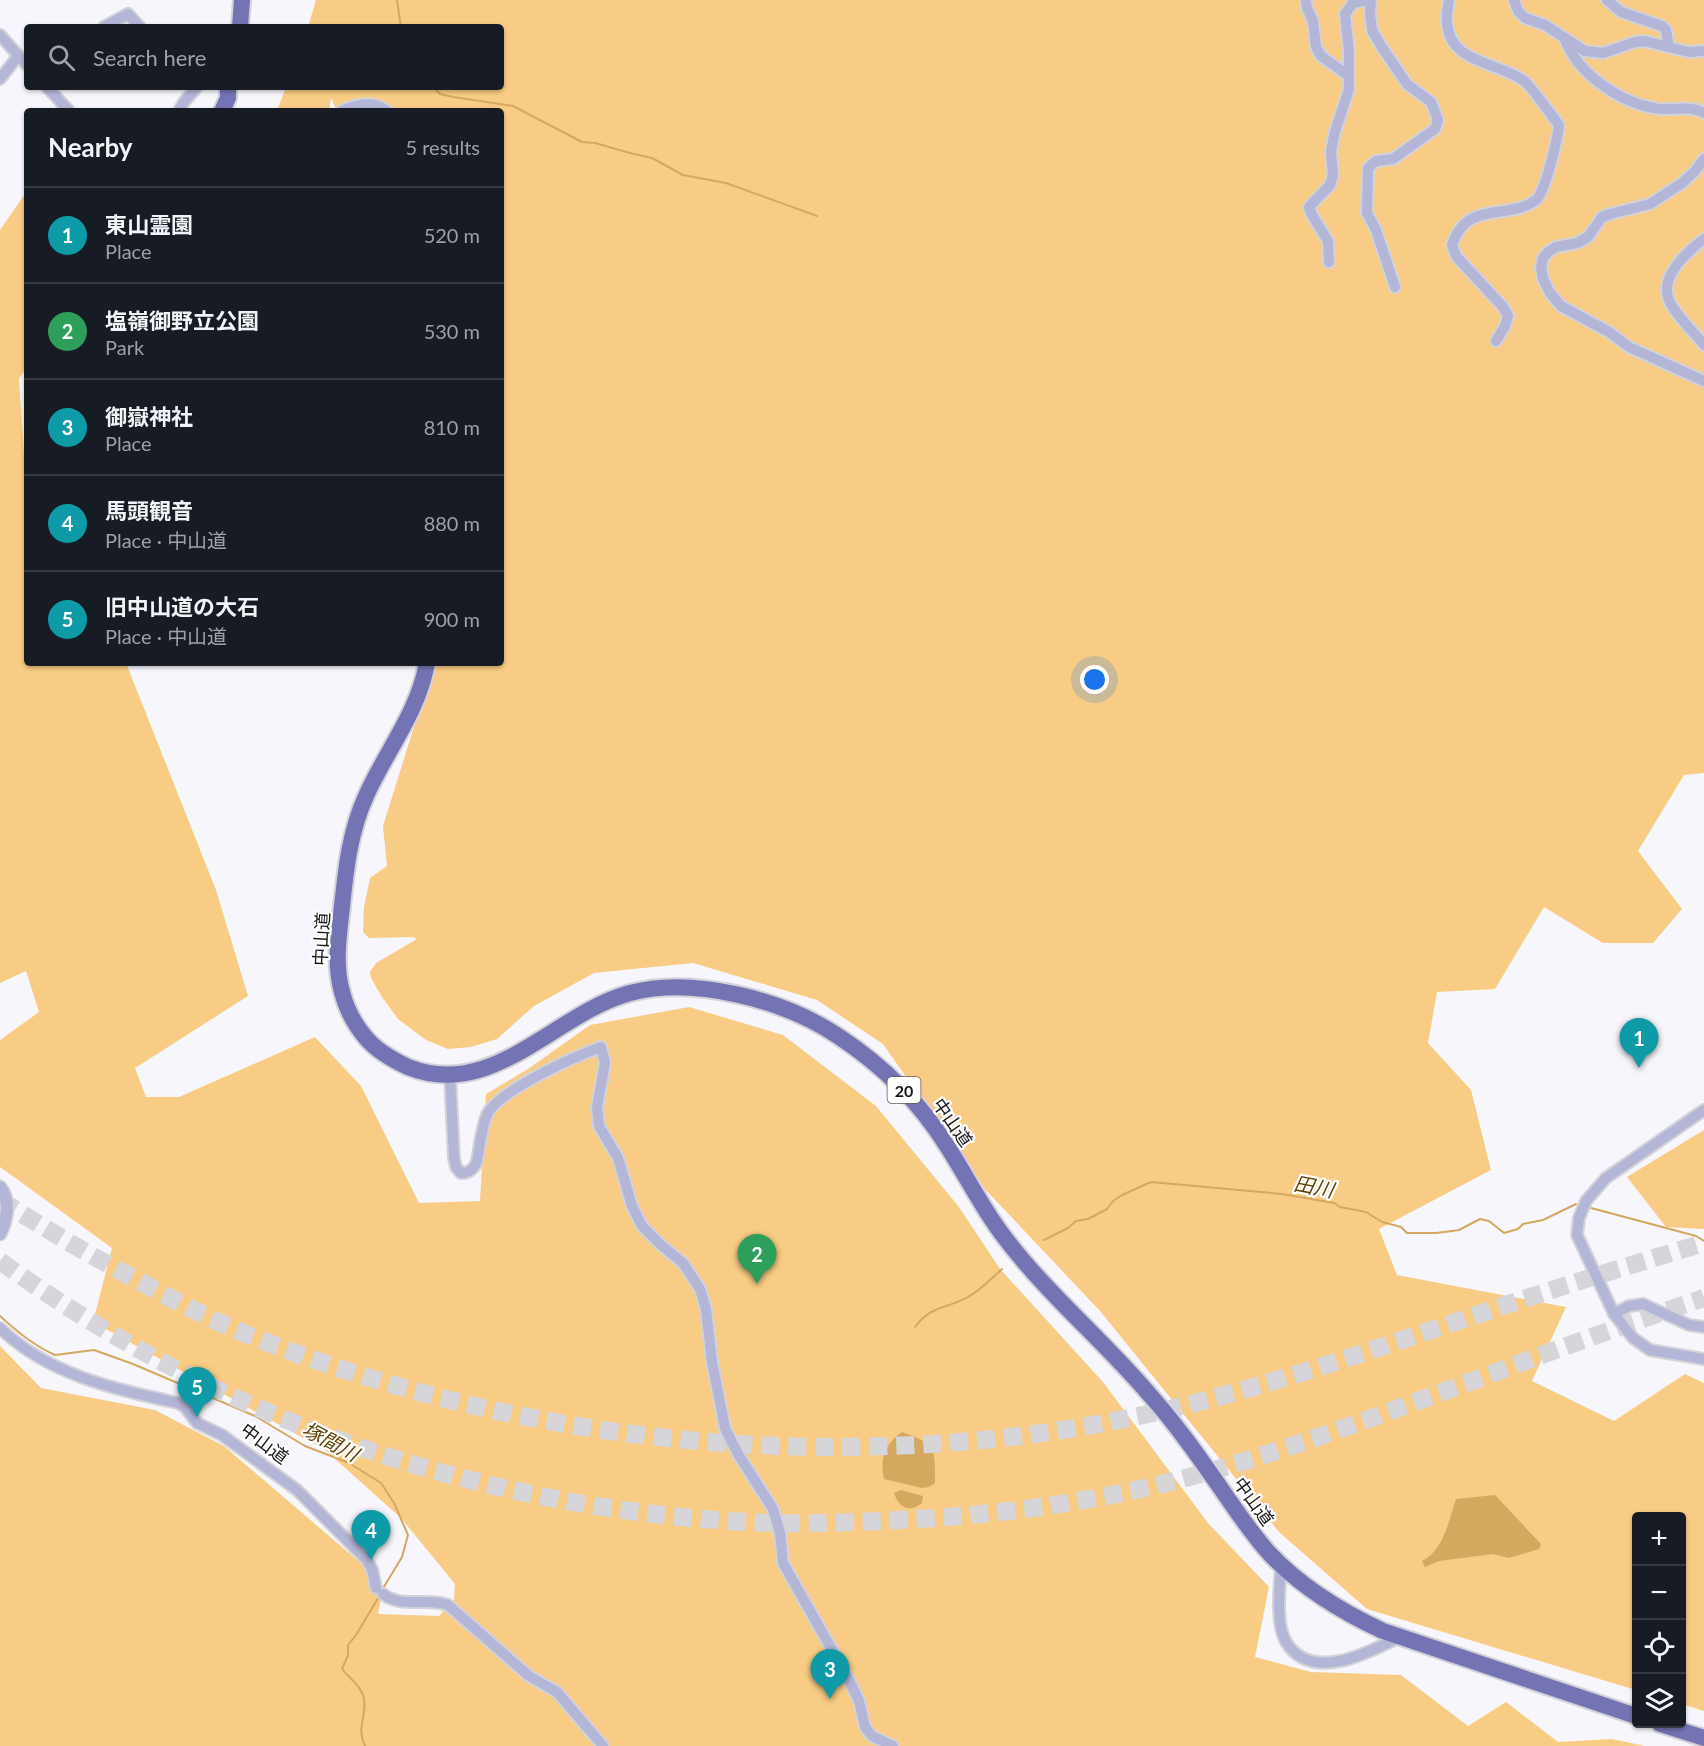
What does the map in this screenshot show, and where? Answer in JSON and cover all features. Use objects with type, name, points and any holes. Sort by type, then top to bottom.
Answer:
[{"type":"highway","points":[[240,24],[242,0]]},
{"type":"highway","points":[[223,108],[228,98],[228,90]]},
{"type":"highway","name":"中山道","points":[[426,666],[418,698],[407,722],[366,796],[355,825],[347,866],[337,962],[346,1005],[368,1040],[395,1061],[418,1071],[450,1075],[465,1073],[500,1063],[528,1048],[570,1019],[625,994],[650,989],[683,988],[735,995],[791,1012],[832,1032],[874,1062],[911,1098],[945,1143],[987,1213],[1007,1241],[1035,1274],[1150,1395],[1258,1539],[1281,1564],[1308,1587],[1344,1611],[1399,1637],[1632,1715]]},
{"type":"highway","points":[[1670,1728],[1696,1739]]},
{"type":"street","points":[[1306,0],[1313,21],[1316,47],[1322,56],[1349,76]]},
{"type":"street","points":[[1329,262],[1328,241],[1309,207],[1330,185],[1333,175],[1334,135],[1346,102],[1349,76],[1346,14],[1353,3],[1369,0],[1372,30],[1381,46],[1407,84],[1431,102],[1438,120],[1435,129],[1404,152],[1392,159],[1376,161],[1368,168],[1367,213],[1376,230],[1395,286]]},
{"type":"street","points":[[1449,0],[1446,23],[1453,42],[1468,57],[1513,74],[1527,83],[1558,125],[1549,169],[1538,199],[1521,207],[1481,214],[1462,226],[1455,234],[1452,245],[1456,256],[1489,291],[1508,316],[1496,341]]},
{"type":"street","points":[[1514,0],[1518,11],[1524,18],[1545,25],[1576,47],[1594,53],[1603,53],[1644,41],[1689,52],[1704,51]]},
{"type":"street","points":[[1607,0],[1621,12],[1662,26],[1666,30],[1669,47]]},
{"type":"street","points":[[110,24],[128,14],[137,24]]},
{"type":"street","points":[[0,35],[24,62]]},
{"type":"street","points":[[1564,39],[1569,50],[1584,69],[1606,87],[1639,104],[1653,108],[1689,108],[1698,109],[1704,113]]},
{"type":"street","points":[[0,79],[18,56]]},
{"type":"street","points":[[50,90],[66,108]]},
{"type":"street","points":[[180,108],[194,90]]},
{"type":"street","points":[[349,108],[356,105],[373,104],[384,108]]},
{"type":"street","points":[[1704,159],[1688,177],[1650,204],[1602,217],[1588,237],[1577,243],[1556,247],[1548,252],[1543,258],[1541,267],[1543,279],[1550,293],[1561,306],[1609,332],[1629,347],[1704,381]]},
{"type":"street","points":[[1704,239],[1686,254],[1676,267],[1667,290],[1670,301],[1704,345]]},
{"type":"street","points":[[450,1075],[454,1158],[456,1167],[461,1173],[468,1173],[477,1161],[487,1113],[497,1102],[563,1062],[601,1047],[605,1063],[597,1107],[599,1126],[618,1158],[632,1206],[642,1226],[683,1263],[700,1289],[706,1309],[712,1362],[725,1428],[738,1454],[772,1509],[780,1533],[783,1563],[849,1680],[859,1701],[865,1727],[872,1736],[893,1746]]},
{"type":"street","points":[[1704,1110],[1606,1178],[1586,1201],[1579,1218],[1577,1235],[1614,1314],[1633,1338],[1650,1350],[1704,1359]]},
{"type":"street","points":[[0,1187],[3,1191],[7,1212],[0,1234]]},
{"type":"street","points":[[1614,1314],[1629,1306],[1643,1304],[1689,1325],[1704,1327]]},
{"type":"street","name":"中山道","points":[[0,1328],[28,1351],[66,1372],[120,1389],[178,1403],[185,1407],[197,1423],[222,1435],[297,1490],[366,1559],[380,1591],[395,1601],[433,1601],[448,1605],[529,1676],[557,1692],[603,1746]]},
{"type":"street","points":[[1281,1564],[1281,1626],[1286,1641],[1293,1650],[1306,1659],[1326,1663],[1355,1658],[1399,1637]]},
{"type":"shaded area","points":[[316,0],[1704,0],[1704,773],[1684,775],[1638,851],[1682,909],[1653,943],[1603,943],[1544,907],[1495,989],[1437,992],[1428,1043],[1471,1090],[1491,1170],[1379,1229],[1397,1275],[1566,1307],[1532,1381],[1614,1421],[1685,1374],[1704,1383],[1704,1711],[1686,1705],[1686,1512],[1632,1512],[1632,1689],[1367,1609],[1279,1532],[1100,1311],[984,1188],[883,1044],[817,1000],[693,963],[594,973],[534,1006],[497,1039],[471,1047],[448,1049],[426,1040],[398,1019],[382,997],[370,972],[376,963],[417,939],[413,937],[369,938],[363,932],[364,907],[370,878],[387,866],[383,826],[433,666],[504,666],[504,108],[336,108],[331,98],[329,108],[278,108],[285,90],[504,90],[504,24],[309,24]]},
{"type":"shaded area","points":[[24,195],[24,371],[19,379],[24,454],[24,666],[127,666],[216,890],[248,996],[135,1068],[146,1097],[179,1097],[315,1037],[361,1086],[419,1203],[480,1201],[486,1094],[528,1069],[590,1025],[689,1007],[783,1035],[876,1106],[959,1207],[1000,1269],[1103,1382],[1208,1523],[1269,1587],[1255,1657],[1311,1672],[1401,1675],[1468,1726],[1506,1702],[1558,1742],[1612,1739],[1645,1746],[0,1746],[0,1346],[41,1388],[155,1410],[224,1446],[370,1571],[372,1586],[381,1599],[378,1614],[439,1616],[454,1600],[455,1584],[401,1518],[325,1450],[93,1322],[112,1248],[0,1167],[0,1040],[39,1012],[26,971],[0,983],[0,230]]},
{"type":"shaded area","points":[[1704,1130],[1704,1229],[1666,1227],[1627,1177]]},
{"type":"shaded area","points":[[902,1432],[922,1440],[932,1449],[935,1462],[935,1483],[929,1487],[922,1488],[884,1479],[885,1452],[891,1442]]},
{"type":"shaded area","points":[[901,1490],[923,1496],[922,1503],[913,1508],[905,1507],[894,1493]]},
{"type":"shaded area","points":[[1495,1495],[1541,1544],[1539,1549],[1509,1558],[1493,1554],[1439,1561],[1425,1567],[1422,1561],[1440,1543],[1456,1499]]},
{"type":"waterway","points":[[397,0],[401,24]]},
{"type":"waterway","points":[[436,90],[440,94],[453,97],[513,106],[582,142],[595,143],[652,158],[683,175],[726,183],[817,216]]},
{"type":"waterway","name":"田川","points":[[1044,1240],[1068,1228],[1076,1221],[1088,1219],[1107,1209],[1122,1195],[1151,1182],[1282,1194],[1334,1203],[1340,1207],[1366,1212],[1382,1222],[1401,1227],[1407,1233],[1459,1230],[1480,1219],[1489,1221],[1504,1233],[1518,1229],[1523,1224],[1543,1220],[1576,1204]]},
{"type":"waterway","name":"田川","points":[[1591,1208],[1696,1236],[1704,1241]]},
{"type":"waterway","name":"田川","points":[[915,1327],[933,1311],[973,1294],[1002,1269]]},
{"type":"waterway","name":"塚間川","points":[[0,1316],[26,1338],[55,1355],[94,1350],[133,1364],[255,1416],[305,1446],[349,1463],[381,1483],[394,1503],[408,1535],[402,1557],[382,1590]]},
{"type":"waterway","name":"塚間川","points":[[365,1746],[361,1733],[363,1695],[342,1669],[348,1655],[348,1645],[380,1595]]},
{"type":"tunnel","points":[[0,1200],[86,1252],[209,1317],[251,1336],[357,1374],[467,1404],[579,1426],[694,1441],[810,1447],[925,1444],[1038,1434],[1148,1414],[1233,1393],[1316,1368],[1704,1243]]},
{"type":"tunnel","points":[[0,1261],[82,1316],[167,1364],[255,1407],[346,1442],[439,1472],[534,1495],[631,1511],[772,1523],[857,1522],[974,1515],[1085,1500],[1157,1485],[1229,1466],[1300,1443],[1704,1298]]},
{"type":"place","name":"東山霊園","points":[[1639,1068]]},
{"type":"place","name":"塩嶺御野立公園","points":[[757,1284]]},
{"type":"place","name":"旧中山道の大石","points":[[197,1417]]},
{"type":"place","name":"馬頭観音","points":[[371,1560]]},
{"type":"place","name":"御嶽神社","points":[[830,1699]]}]
